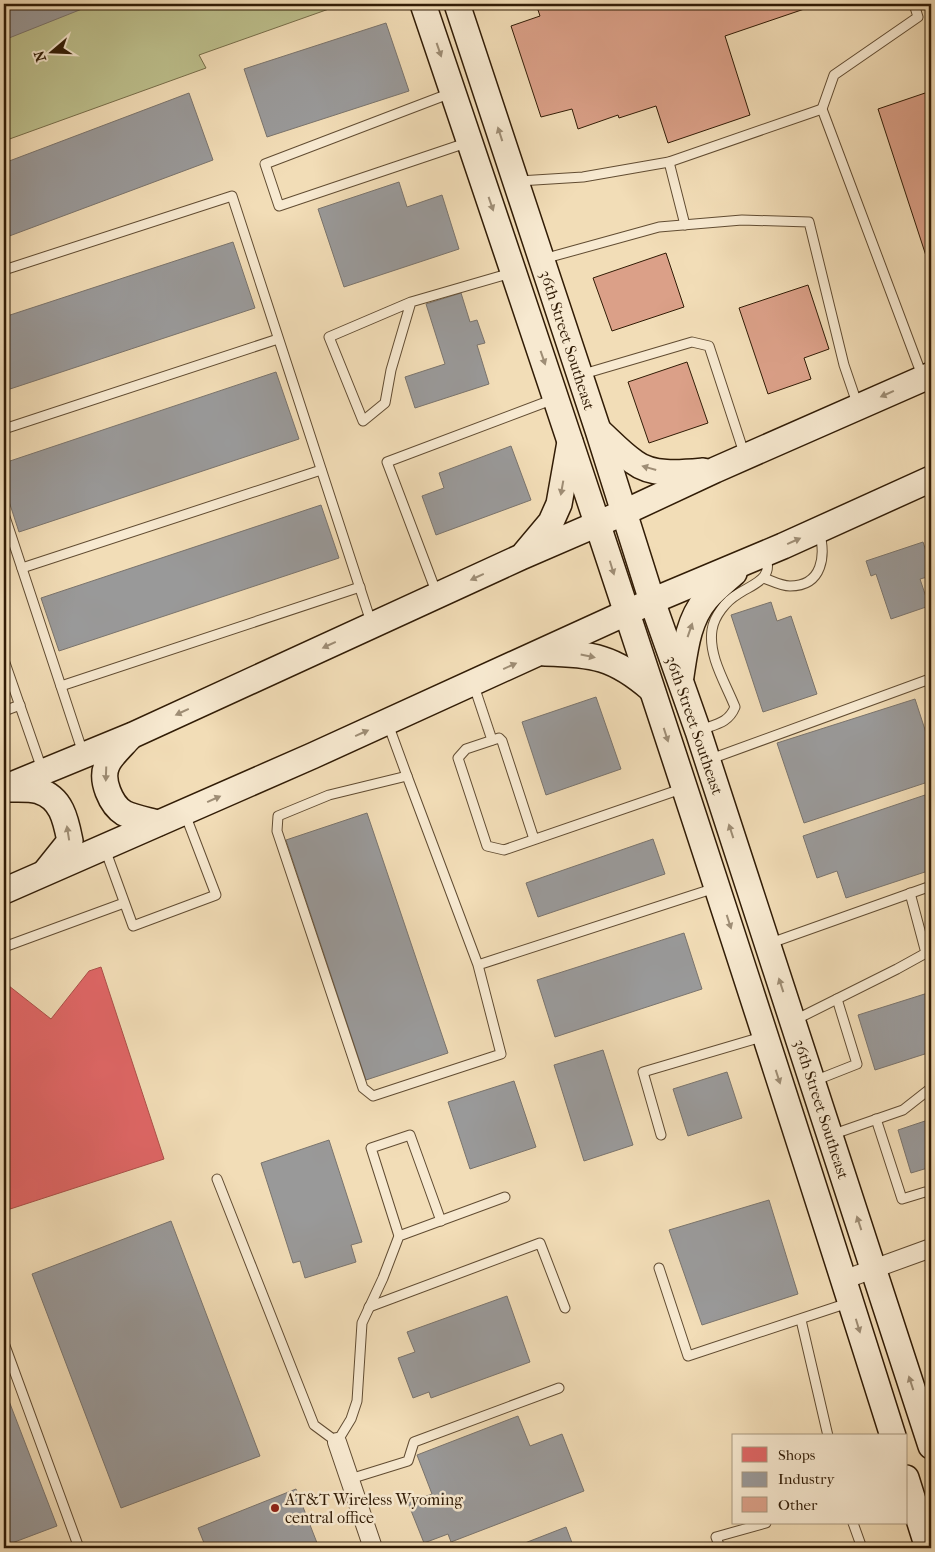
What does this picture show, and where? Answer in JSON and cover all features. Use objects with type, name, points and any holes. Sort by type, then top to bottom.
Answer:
[{"type":"street","name":"36th Street Southeast","points":[[423,4],[599,523],[626,613],[717,888],[892,1434]]},
{"type":"street","name":"36th Street Southeast","points":[[457,4],[625,512],[652,601],[681,678],[874,1269],[926,1409],[931,1446]]},
{"type":"street","points":[[4,788],[133,735],[437,595],[927,376]]},
{"type":"street","points":[[598,430],[635,464],[653,470],[678,473],[715,470]]},
{"type":"street","points":[[522,557],[551,522],[559,504],[570,440]]},
{"type":"street","points":[[681,678],[688,632],[705,600],[758,565],[818,530],[931,479]]},
{"type":"street","points":[[4,891],[387,722],[652,601],[758,565]]},
{"type":"street","points":[[540,653],[575,653],[607,660],[631,672],[651,689]]},
{"type":"street","points":[[133,735],[107,764],[105,776],[108,789],[115,804],[125,813],[158,823]]},
{"type":"street","points":[[4,788],[39,791],[56,802],[65,818],[70,841],[45,873]]},
{"type":"street","points":[[847,1291],[874,1269],[931,1248]]},
{"type":"street","points":[[337,1442],[373,1548]]},
{"type":"street","points":[[908,1484],[928,1548]]},
{"type":"lane","points":[[914,4],[918,17],[834,75],[822,110],[927,376]]},
{"type":"lane","points":[[453,92],[265,164],[279,206],[470,142]]},
{"type":"lane","points":[[516,181],[582,177],[669,162],[822,110]]},
{"type":"lane","points":[[669,162],[685,225]]},
{"type":"lane","points":[[4,270],[232,196],[372,625]]},
{"type":"lane","points":[[542,259],[659,227],[742,220],[809,222],[844,365],[858,407]]},
{"type":"lane","points":[[411,302],[390,370],[385,402],[363,421],[329,337],[411,302],[514,272]]},
{"type":"lane","points":[[4,429],[278,339]]},
{"type":"lane","points":[[580,375],[692,342],[709,346],[745,457]]},
{"type":"lane","points":[[437,595],[387,462],[556,398]]},
{"type":"lane","points":[[22,568],[321,470]]},
{"type":"lane","points":[[4,514],[84,755]]},
{"type":"lane","points":[[698,731],[727,720],[731,717],[735,707],[715,660],[712,645],[712,630],[717,615],[738,594],[754,586],[758,565],[788,586],[803,583],[812,578],[820,566],[822,558],[823,545],[818,530]]},
{"type":"lane","points":[[61,686],[360,587]]},
{"type":"lane","points":[[4,660],[43,772]]},
{"type":"lane","points":[[708,761],[927,680],[931,681]]},
{"type":"lane","points":[[473,683],[492,740]]},
{"type":"lane","points":[[4,711],[20,705]]},
{"type":"lane","points":[[387,722],[478,965],[500,1054],[373,1096],[363,1088],[278,831],[278,816],[329,795],[407,776]]},
{"type":"lane","points":[[534,839],[502,741],[499,738],[466,749],[458,758],[486,846],[504,850],[684,788]]},
{"type":"lane","points":[[104,847],[133,926],[216,895],[184,811]]},
{"type":"lane","points":[[768,944],[931,886]]},
{"type":"lane","points":[[478,965],[717,888]]},
{"type":"lane","points":[[793,1021],[926,953],[910,893]]},
{"type":"lane","points":[[4,947],[124,903]]},
{"type":"lane","points":[[813,1082],[857,1064],[837,999]]},
{"type":"lane","points":[[661,1135],[643,1072],[765,1036]]},
{"type":"lane","points":[[830,1136],[903,1110],[931,1088]]},
{"type":"lane","points":[[876,1119],[902,1199],[925,1192],[931,1194]]},
{"type":"lane","points":[[217,1179],[314,1425],[337,1442],[351,1420],[357,1401],[362,1323],[383,1278],[399,1236],[371,1148],[410,1135],[441,1221]]},
{"type":"lane","points":[[399,1236],[505,1197]]},
{"type":"lane","points":[[370,1308],[540,1243],[565,1308]]},
{"type":"lane","points":[[659,1268],[688,1356],[801,1320],[847,1291]]},
{"type":"lane","points":[[801,1320],[828,1434]]},
{"type":"lane","points":[[4,1343],[79,1548]]},
{"type":"lane","points":[[350,1480],[408,1461],[414,1442],[559,1388]]},
{"type":"lane","points":[[720,1548],[716,1537],[762,1524]]},
{"type":"lane","points":[[854,1524],[862,1548]]},
{"type":"green space","points":[[87,4],[343,4],[199,55],[206,68],[4,141],[4,35]]},
{"type":"building: Shops","points":[[101,967],[164,1159],[4,1211],[4,982],[51,1019],[89,971]]},
{"type":"building: Industry","points":[[4,4],[86,4],[87,7],[4,40]]},
{"type":"building: Industry","points":[[386,23],[409,91],[267,137],[244,69]]},
{"type":"building: Industry","points":[[189,93],[213,160],[4,238],[4,163]]},
{"type":"building: Industry","points":[[399,182],[407,207],[442,195],[459,249],[344,287],[318,209]]},
{"type":"building: Industry","points":[[233,242],[255,308],[4,391],[4,317]]},
{"type":"building: Industry","points":[[461,293],[470,322],[477,320],[485,343],[477,345],[489,384],[415,408],[405,377],[445,364],[426,304]]},
{"type":"building: Industry","points":[[276,372],[299,439],[19,532],[4,486],[4,463]]},
{"type":"building: Industry","points":[[511,446],[531,500],[436,535],[422,496],[444,488],[439,473]]},
{"type":"building: Industry","points":[[321,505],[339,558],[59,651],[41,598]]},
{"type":"building: Industry","points":[[923,542],[931,566],[931,576],[920,579],[929,606],[891,619],[876,574],[871,576],[866,561]]},
{"type":"building: Industry","points":[[771,602],[777,621],[791,616],[817,694],[763,712],[731,615]]},
{"type":"building: Industry","points":[[596,697],[621,769],[546,795],[522,722]]},
{"type":"building: Industry","points":[[915,699],[931,748],[931,781],[804,823],[777,743]]},
{"type":"building: Industry","points":[[931,793],[931,870],[846,898],[837,871],[817,878],[803,836]]},
{"type":"building: Industry","points":[[367,813],[448,1053],[366,1080],[286,840]]},
{"type":"building: Industry","points":[[653,839],[665,874],[538,917],[526,883]]},
{"type":"building: Industry","points":[[684,933],[702,989],[555,1037],[537,980]]},
{"type":"building: Industry","points":[[931,992],[931,1052],[875,1070],[858,1015]]},
{"type":"building: Industry","points":[[603,1050],[633,1145],[584,1161],[554,1065]]},
{"type":"building: Industry","points":[[727,1072],[742,1118],[688,1136],[673,1089]]},
{"type":"building: Industry","points":[[514,1081],[536,1147],[470,1169],[448,1102]]},
{"type":"building: Industry","points":[[931,1119],[931,1167],[911,1173],[898,1130]]},
{"type":"building: Industry","points":[[329,1140],[362,1242],[351,1245],[356,1262],[305,1278],[300,1261],[293,1263],[261,1163]]},
{"type":"building: Industry","points":[[769,1200],[798,1294],[702,1325],[669,1230]]},
{"type":"building: Industry","points":[[171,1221],[260,1456],[121,1508],[32,1274]]},
{"type":"building: Industry","points":[[507,1296],[530,1362],[431,1398],[429,1392],[413,1398],[398,1358],[415,1352],[407,1332]]},
{"type":"building: Industry","points":[[4,1388],[57,1526],[4,1546]]},
{"type":"building: Industry","points":[[518,1416],[530,1446],[562,1434],[584,1491],[451,1542],[448,1534],[424,1543],[408,1503],[432,1494],[417,1455]]},
{"type":"building: Industry","name":"AT&T Wireless Wyoming central office","points":[[296,1489],[319,1548],[206,1548],[198,1528]]},
{"type":"building: Industry","points":[[566,1527],[574,1548],[512,1548]]},
{"type":"building: Other","points":[[536,4],[819,4],[725,36],[750,115],[668,143],[656,106],[619,118],[618,115],[578,129],[572,109],[541,117],[511,26],[540,16]]},
{"type":"building: Other","points":[[931,91],[931,271],[878,109]]},
{"type":"building: Other","points":[[666,253],[684,307],[612,331],[593,278]]},
{"type":"building: Other","points":[[808,285],[829,349],[804,358],[811,379],[768,394],[739,308]]},
{"type":"building: Other","points":[[687,362],[708,423],[649,443],[628,382]]},
{"type":"place","name":"AT&T Wireless Wyoming central office","points":[[275,1508]]}]
